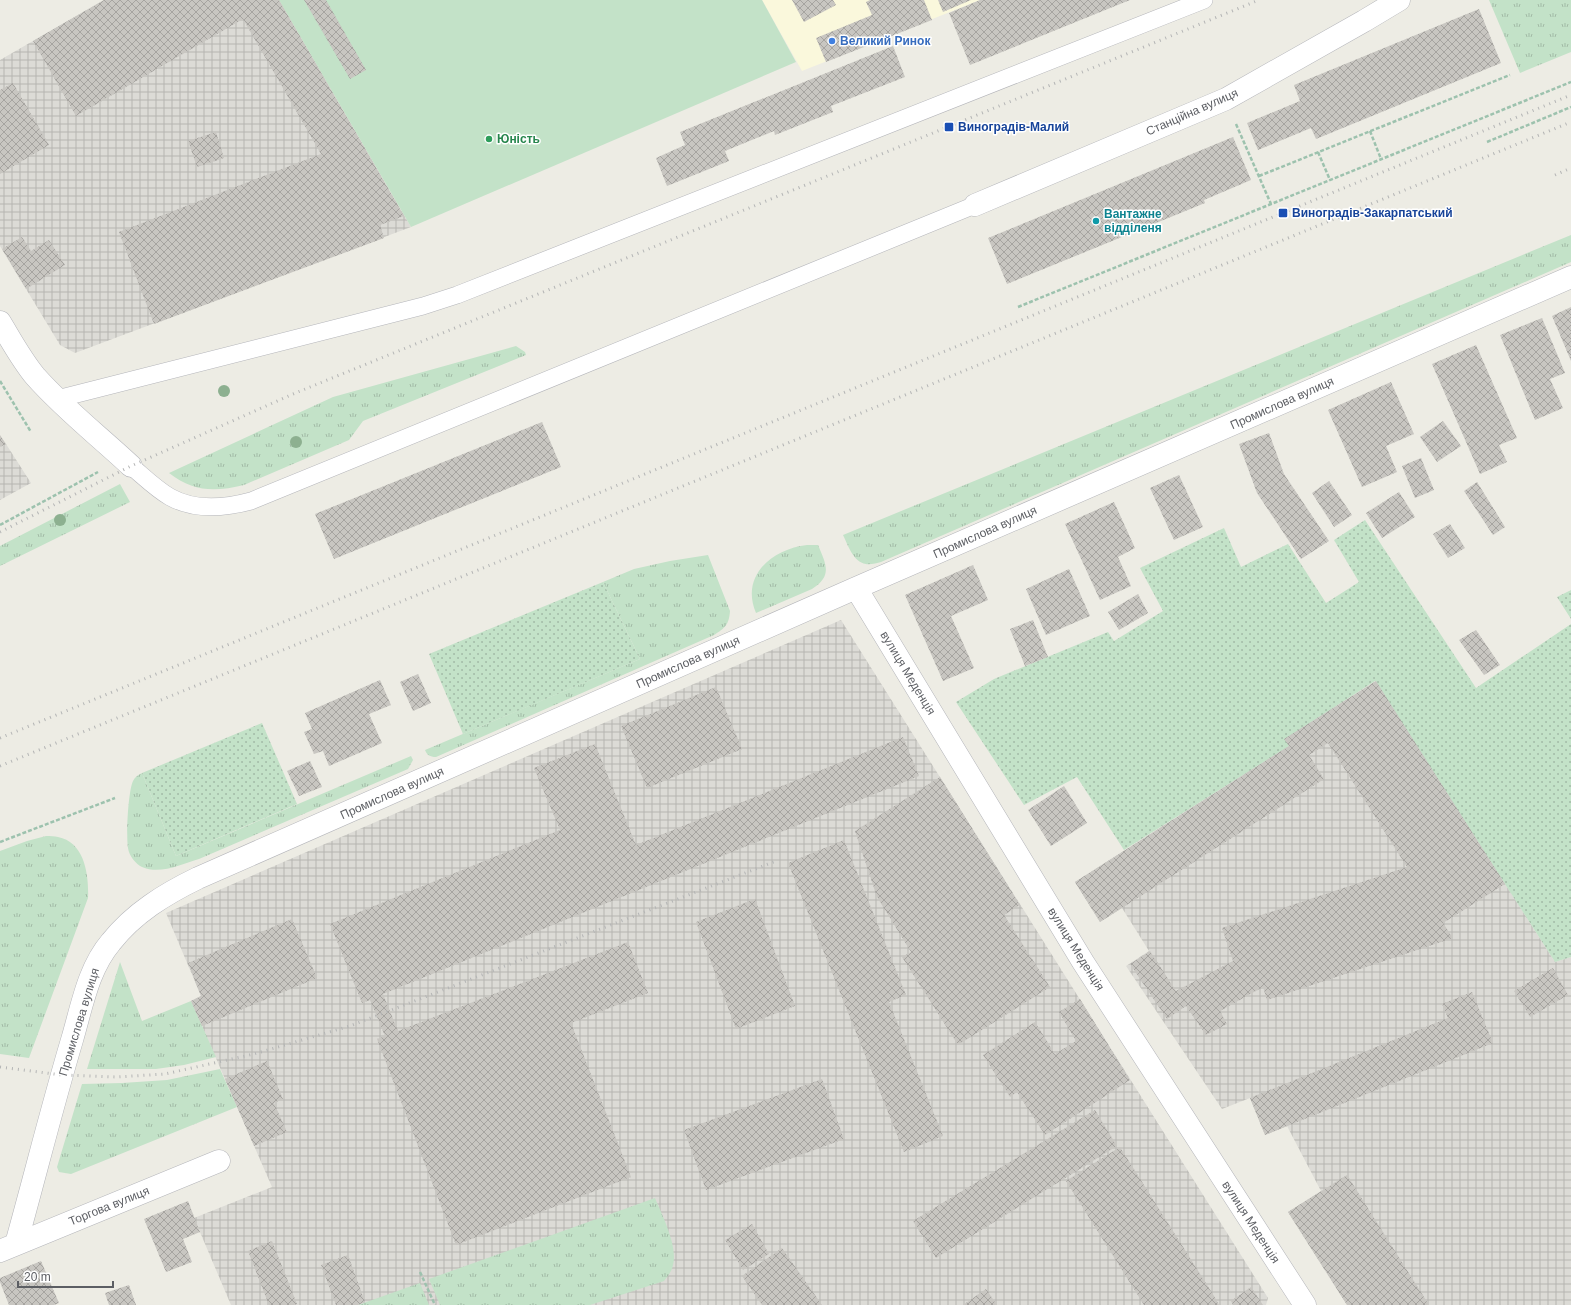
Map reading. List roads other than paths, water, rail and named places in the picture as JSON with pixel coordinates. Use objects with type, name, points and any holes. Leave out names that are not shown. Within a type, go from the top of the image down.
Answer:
[{"type":"street","name":"Станційна вулиця","points":[[975,205],[1226,99],[1364,22],[1399,0]]},
{"type":"street","name":"Промислова вулиця","points":[[8,1248],[62,1075],[92,971],[110,943],[129,922],[152,904],[175,889],[856,588],[1571,277]]},
{"type":"street","points":[[0,322],[20,355],[35,375],[57,399],[127,462]]},
{"type":"street","name":"вулиця Меденція","points":[[856,588],[1083,962],[1305,1305]]},
{"type":"street","name":"Торгова вулиця","points":[[8,1248],[219,1161]]},
{"type":"lane","points":[[57,399],[423,306],[457,295],[1204,0]]},
{"type":"lane","points":[[127,462],[168,496],[179,502],[191,505],[224,506],[251,501],[975,205]]},
{"type":"railway","points":[[0,532],[131,466],[293,394],[1259,0]]},
{"type":"railway","points":[[0,738],[1571,95]]},
{"type":"railway","points":[[0,766],[1571,122]]},
{"type":"railway","points":[[1555,175],[1571,168]]},
{"type":"railway","points":[[0,1067],[62,1075],[117,1077],[165,1074],[254,1054],[350,1026],[776,861]]},
{"type":"place","name":"Великий Ринок","points":[[832,41]]},
{"type":"place","name":"Виноградів-Малий","points":[[949,127]]},
{"type":"place","name":"Юність","points":[[489,139]]},
{"type":"place","name":"Виноградів-Закарпатський","points":[[1283,213]]},
{"type":"place","name":"Вантажне відділеня","points":[[1096,221]]}]
